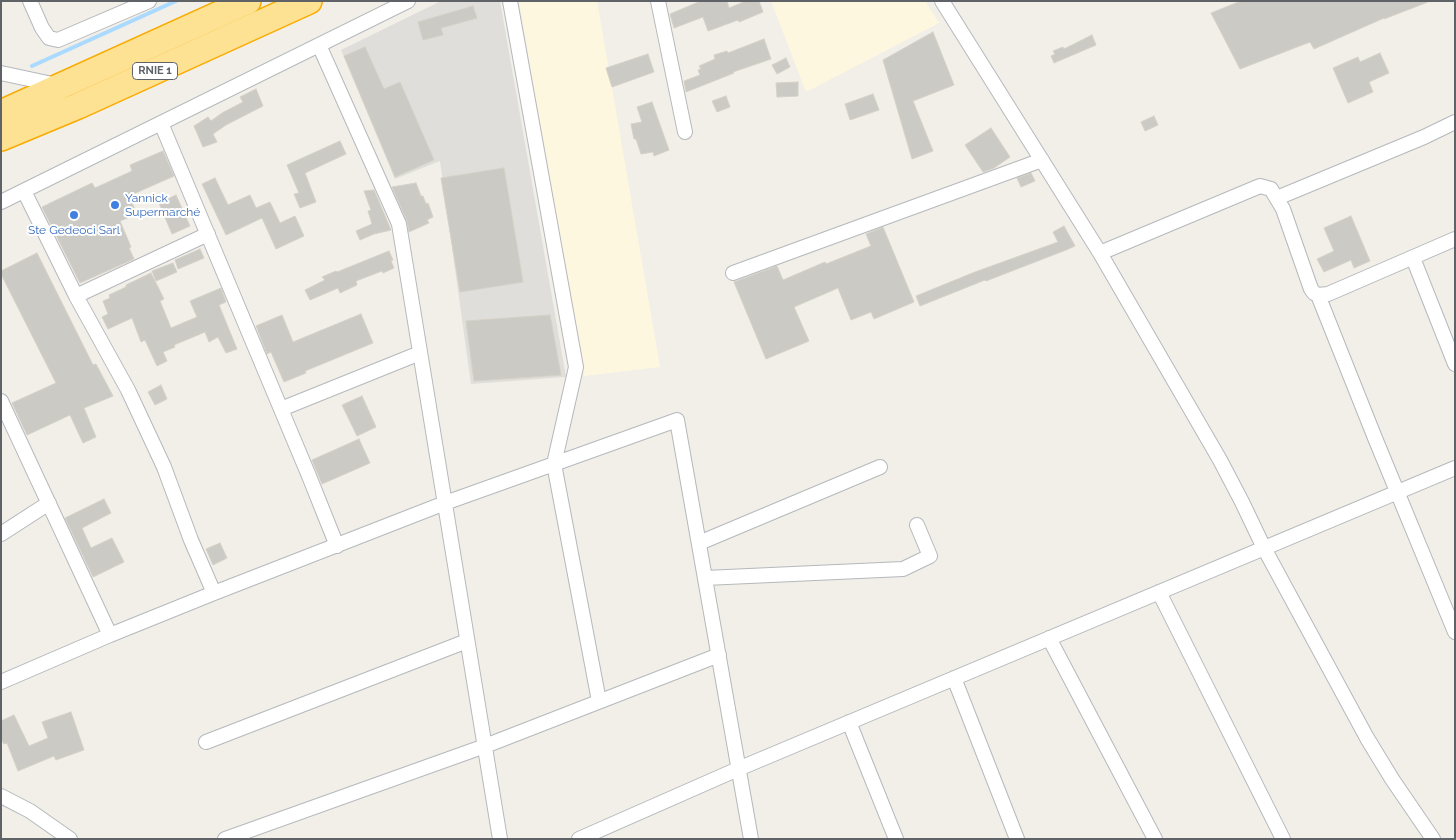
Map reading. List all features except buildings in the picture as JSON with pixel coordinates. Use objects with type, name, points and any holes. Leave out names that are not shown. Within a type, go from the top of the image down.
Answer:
[{"type":"highway","name":"RNIE 1","points":[[1,113],[248,1]]},
{"type":"highway","name":"RNIE 1","points":[[1,138],[78,106],[308,1]]},
{"type":"street","points":[[31,2],[42,28],[49,38],[58,40],[148,1]]},
{"type":"street","points":[[1,202],[408,1]]},
{"type":"street","points":[[510,1],[576,367],[554,464],[598,702]]},
{"type":"street","points":[[658,1],[685,132]]},
{"type":"street","points":[[942,1],[1100,253],[1220,460],[1264,548],[1367,738],[1392,779],[1433,839]]},
{"type":"street","points":[[319,45],[399,224],[500,839]]},
{"type":"street","points":[[1,73],[60,86]]},
{"type":"street","points":[[1277,198],[1424,137],[1455,122]]},
{"type":"street","points":[[161,123],[337,546]]},
{"type":"street","points":[[734,273],[1042,160]]},
{"type":"street","points":[[1100,253],[1260,186],[1271,189],[1283,209],[1311,288],[1318,295],[1455,632]]},
{"type":"street","points":[[24,191],[76,296],[128,390],[164,468],[191,540],[214,593]]},
{"type":"street","points":[[76,296],[208,234]]},
{"type":"street","points":[[1318,295],[1328,294],[1455,239]]},
{"type":"street","points":[[1413,258],[1455,364]]},
{"type":"street","points":[[281,410],[420,353]]},
{"type":"street","points":[[2,406],[110,635]]},
{"type":"street","points":[[1,682],[110,635],[444,503],[677,420],[751,839]]},
{"type":"street","points":[[699,542],[880,467]]},
{"type":"street","points":[[579,839],[738,769],[1455,468]]},
{"type":"street","points":[[1,534],[49,503]]},
{"type":"street","points":[[706,578],[903,568],[930,556],[917,525]]},
{"type":"street","points":[[1159,592],[1283,839]]},
{"type":"street","points":[[1049,638],[1155,839]]},
{"type":"street","points":[[206,742],[467,641]]},
{"type":"street","points":[[225,839],[484,746],[719,655]]},
{"type":"street","points":[[954,678],[1017,839]]},
{"type":"street","points":[[849,722],[896,839]]},
{"type":"street","points":[[1,796],[30,811],[70,839]]},
{"type":"shaded area","points":[[441,1],[500,1],[566,377],[471,384],[440,161],[395,179],[341,50]]},
{"type":"shaded area","points":[[519,1],[597,1],[660,367],[584,376]]},
{"type":"shaded area","points":[[771,1],[925,1],[939,23],[806,92]]},
{"type":"waterway","points":[[32,66],[176,1]]},
{"type":"place","name":"Yannick Supermarché","points":[[115,205]]},
{"type":"place","name":"Ste Gedeoci Sarl","points":[[74,215]]}]
